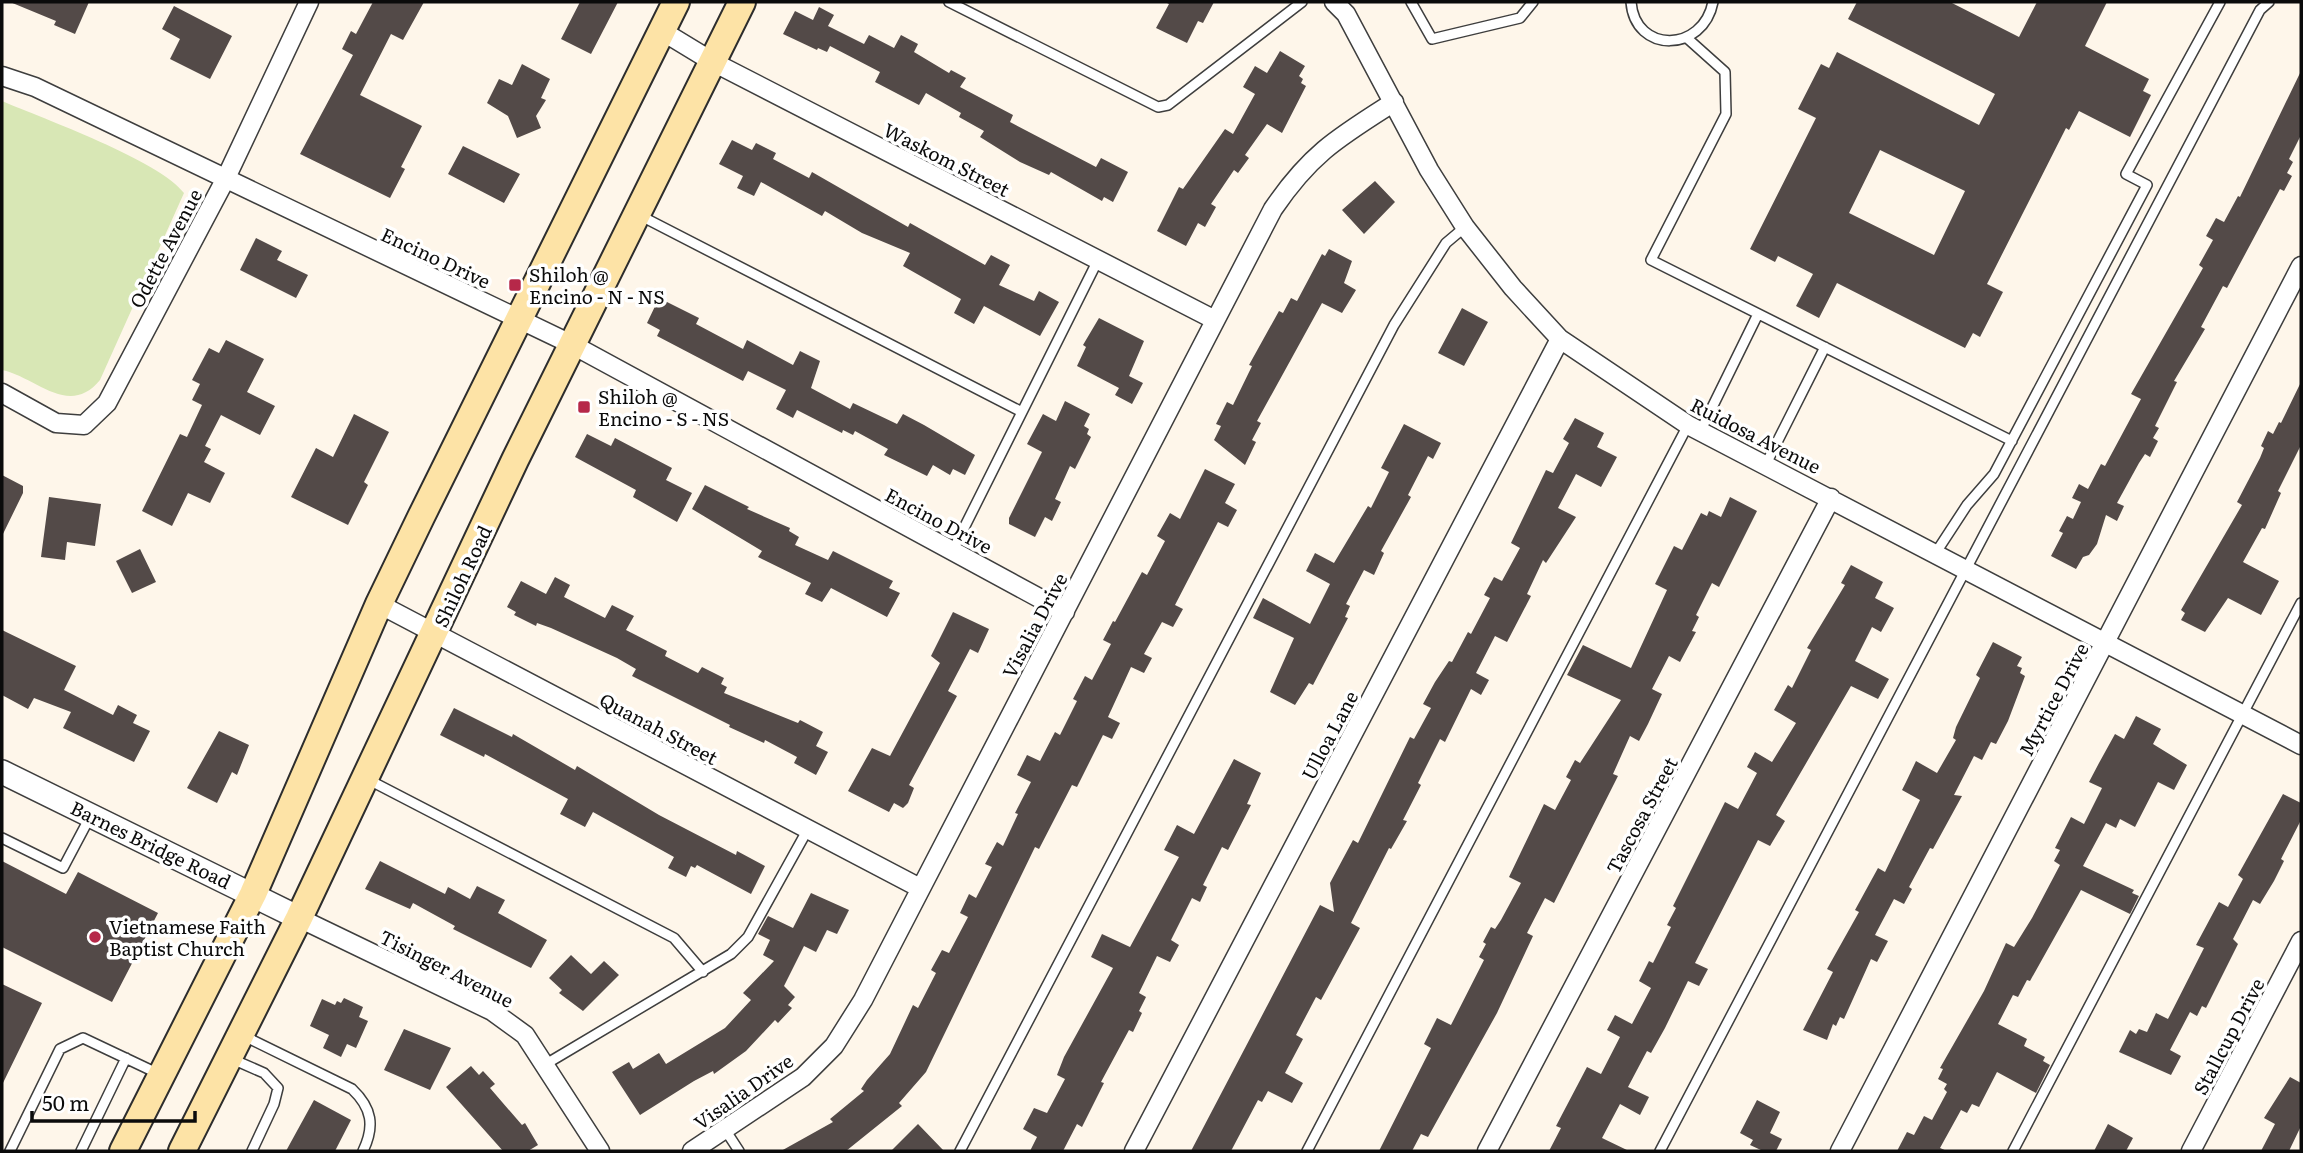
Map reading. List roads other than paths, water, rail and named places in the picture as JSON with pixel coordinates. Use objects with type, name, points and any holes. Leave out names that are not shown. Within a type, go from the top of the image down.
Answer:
[{"type":"main road","points":[[123,1151],[253,894],[379,604],[521,321],[676,2]]},
{"type":"main road","name":"Shiloh Road","points":[[182,1151],[299,918],[436,634],[515,460],[742,2]]},
{"type":"street","name":"Odette Avenue","points":[[2,393],[56,424],[84,425],[107,403],[225,180],[309,2]]},
{"type":"street","name":"Ruidosa Avenue","points":[[1334,2],[1346,14],[1429,170],[1465,227],[1513,288],[1560,339],[1695,428],[2301,745]]},
{"type":"street","name":"Waskom Street","points":[[662,31],[713,62],[1215,320]]},
{"type":"street","name":"Encino Drive","points":[[2,76],[35,87],[573,345],[1065,612]]},
{"type":"street","name":"Visalia Drive","points":[[692,1151],[726,1131],[803,1077],[834,1046],[863,1000],[1273,209],[1295,176],[1325,146],[1394,102]]},
{"type":"street","name":"Myrtice Drive","points":[[1840,1151],[2301,266]]},
{"type":"street","name":"Ulloa Lane","points":[[1134,1151],[1560,339]]},
{"type":"street","name":"Tascosa Street","points":[[1487,1151],[1831,498]]},
{"type":"street","name":"Quanah Street","points":[[379,604],[920,888]]},
{"type":"street","name":"Barnes Bridge Road","points":[[2,772],[299,918]]},
{"type":"street","name":"Tisinger Avenue","points":[[299,918],[492,1011],[525,1035],[600,1151]]},
{"type":"street","name":"Stallcup Drive","points":[[2191,1151],[2301,941]]},
{"type":"lane","points":[[949,2],[1158,107],[1168,105],[1303,2]]},
{"type":"lane","points":[[1411,2],[1432,39],[1520,18],[1533,2]]},
{"type":"lane","points":[[1631,2],[1635,19],[1654,37],[1668,41],[1686,38],[1704,27],[1713,2]]},
{"type":"lane","points":[[1935,554],[1967,505],[1994,474],[2147,185],[2126,174],[2220,2]]},
{"type":"lane","points":[[1660,1151],[2260,10],[2269,2]]},
{"type":"lane","points":[[1686,38],[1725,72],[1726,114],[1651,260],[2012,441]]},
{"type":"lane","points":[[637,215],[1022,412]]},
{"type":"lane","points":[[960,1151],[1394,325],[1446,243],[1465,227]]},
{"type":"lane","points":[[952,552],[1098,260]]},
{"type":"lane","points":[[1307,1151],[1758,314]]},
{"type":"lane","points":[[1766,464],[1825,347]]},
{"type":"lane","points":[[2013,1151],[2301,603]]},
{"type":"lane","points":[[366,778],[674,939],[703,972]]},
{"type":"lane","points":[[2,838],[63,868],[91,816]]},
{"type":"lane","points":[[545,1064],[732,954],[748,937],[808,829]]},
{"type":"lane","points":[[10,1151],[60,1049],[83,1038],[161,1075]]},
{"type":"lane","points":[[236,1046],[278,1088],[274,1104],[253,1151]]},
{"type":"lane","points":[[236,1046],[352,1088],[367,1102],[371,1118],[370,1137],[363,1151]]},
{"type":"lane","points":[[81,1151],[126,1058]]},
{"type":"lane","points":[[726,1131],[739,1151]]},
{"type":"place","name":"Shiloh @ Encino - N - NS","points":[[515,285]]},
{"type":"place","name":"Shiloh @ Encino - S - NS","points":[[584,407]]},
{"type":"place","name":"Vietnamese Faith Baptist Church","points":[[95,937]]}]
